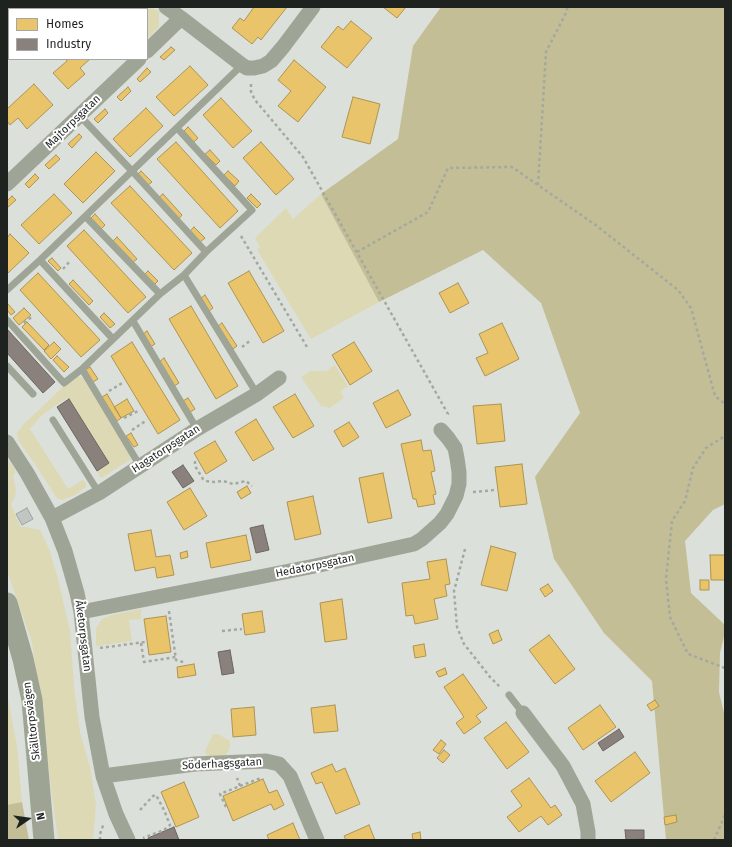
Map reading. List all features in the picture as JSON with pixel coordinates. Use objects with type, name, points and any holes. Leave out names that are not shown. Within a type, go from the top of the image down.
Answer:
[{"type":"street","points":[[166,7],[248,66],[263,66],[271,62],[313,7]]},
{"type":"street","points":[[148,50],[181,18]]},
{"type":"street","name":"Majtorpsgatan","points":[[7,184],[138,60]]},
{"type":"street","name":"Hagatorpsgatan","points":[[52,518],[99,493],[197,429],[257,394],[279,378]]},
{"type":"street","name":"Hedatorpsgatan","points":[[81,612],[315,566],[414,544],[422,539],[447,514],[456,496],[459,484],[460,472],[455,448],[441,430]]},
{"type":"street","name":"Åketorpsgatan","points":[[7,442],[27,473],[52,518],[65,551],[81,612],[92,717],[103,776],[116,814],[128,840]]},
{"type":"street","name":"Skälltorpsvägen","points":[[7,603],[23,659],[32,700],[44,840]]},
{"type":"street","points":[[523,713],[563,766],[583,804],[588,840]]},
{"type":"street","name":"Söderhagsgatan","points":[[103,776],[195,764],[266,761],[279,764],[290,776],[317,840]]},
{"type":"lane","points":[[7,290],[86,217],[178,128],[248,66]]},
{"type":"lane","points":[[80,116],[206,252]]},
{"type":"lane","points":[[7,320],[64,383],[82,369],[160,294],[184,275],[206,252],[252,210],[178,128]]},
{"type":"lane","points":[[86,217],[160,294]]},
{"type":"lane","points":[[40,260],[112,339]]},
{"type":"lane","points":[[184,275],[257,394]]},
{"type":"lane","points":[[133,321],[197,429]]},
{"type":"lane","points":[[7,366],[33,394]]},
{"type":"lane","points":[[82,369],[140,466]]},
{"type":"lane","points":[[53,420],[99,493]]},
{"type":"lane","points":[[509,696],[523,713]]},
{"type":"path","points":[[538,185],[546,52],[568,11],[567,7]]},
{"type":"path","points":[[248,66],[251,92],[255,100],[303,157],[448,414],[441,430]]},
{"type":"path","points":[[357,252],[428,212],[448,168],[512,167],[597,226],[678,290],[691,308],[716,396],[725,404]]},
{"type":"path","points":[[234,226],[307,347]]},
{"type":"path","points":[[98,396],[124,382]]},
{"type":"path","points":[[115,424],[140,410]]},
{"type":"path","points":[[122,436],[147,420]]},
{"type":"path","points":[[725,436],[706,448],[692,468],[685,502],[672,521],[666,579],[670,617],[688,654],[725,668]]},
{"type":"path","points":[[195,460],[195,466],[203,479],[206,481],[223,481],[233,484],[246,481],[252,486]]},
{"type":"path","points":[[473,492],[496,490]]},
{"type":"path","points":[[465,549],[454,591],[457,627],[464,644],[490,677],[509,696]]},
{"type":"path","points":[[167,595],[176,660],[186,664]]},
{"type":"path","points":[[222,631],[242,629]]},
{"type":"path","points":[[141,642],[144,662],[176,657]]},
{"type":"path","points":[[85,650],[145,642]]},
{"type":"path","points":[[232,763],[240,786]]},
{"type":"path","points":[[226,807],[220,794],[267,776]]},
{"type":"path","points":[[138,840],[164,830],[170,825],[156,795],[153,796],[140,810]]},
{"type":"path","points":[[714,840],[725,815]]},
{"type":"shaded area","points":[[152,7],[159,12],[159,27],[148,38],[148,8],[133,8]]},
{"type":"shaded area","points":[[441,7],[725,7],[725,504],[713,510],[685,541],[691,593],[725,625],[725,632],[720,653],[719,692],[725,717],[725,840],[666,840],[652,681],[604,633],[554,559],[535,477],[580,413],[541,303],[483,250],[379,302],[321,194],[398,139],[413,46]]},
{"type":"shaded area","points":[[321,194],[379,302],[311,339],[257,250],[260,247],[255,238],[286,208],[293,219]]},
{"type":"shaded area","points":[[335,365],[348,386],[341,392],[344,398],[330,408],[321,406],[301,377],[310,371],[326,371]]},
{"type":"shaded area","points":[[77,376],[83,378],[131,459],[103,477],[100,477],[97,471],[109,463],[68,398],[56,405],[41,416],[30,429],[68,489],[83,480],[86,484],[86,487],[75,495],[62,500],[57,498],[18,440],[17,433],[23,425],[70,380]]},
{"type":"shaded area","points":[[7,458],[15,470],[13,477],[16,489],[15,497],[11,504],[20,526],[40,530],[49,549],[58,579],[70,631],[74,686],[80,732],[90,767],[96,805],[93,840],[58,840],[32,642],[7,571]]},
{"type":"shaded area","points":[[141,609],[141,619],[129,620],[132,641],[96,646],[96,628],[102,619],[112,615]]},
{"type":"shaded area","points":[[7,693],[17,746],[22,802],[9,806],[7,805]]},
{"type":"shaded area","points":[[213,734],[218,734],[230,741],[230,748],[225,757],[208,757],[206,754],[205,751]]},
{"type":"shaded area","points":[[22,802],[29,840],[7,840],[7,805]]},
{"type":"building: Homes","points":[[119,7],[120,8],[100,8]]},
{"type":"building: Homes","points":[[254,7],[287,7],[261,40],[258,37],[252,44],[232,28],[240,18],[244,21]]},
{"type":"building: Homes","points":[[383,7],[406,7],[397,18]]},
{"type":"building: Homes","points":[[351,21],[372,38],[347,68],[321,47],[338,26],[343,30]]},
{"type":"building: Homes","points":[[171,47],[175,50],[164,60],[160,57]]},
{"type":"building: Homes","points":[[89,60],[80,68],[85,74],[68,89],[53,73],[67,61]]},
{"type":"building: Homes","points":[[294,60],[326,87],[298,122],[278,106],[291,91],[278,80]]},
{"type":"building: Homes","points":[[190,66],[208,85],[174,116],[156,97]]},
{"type":"building: Homes","points":[[147,68],[151,72],[140,82],[137,79]]},
{"type":"building: Homes","points":[[34,84],[53,105],[27,129],[18,118],[10,125],[7,121],[7,107],[8,108]]},
{"type":"building: Homes","points":[[128,87],[131,91],[121,101],[117,97]]},
{"type":"building: Homes","points":[[353,97],[380,104],[370,144],[342,137]]},
{"type":"building: Homes","points":[[221,98],[252,131],[233,148],[203,115]]},
{"type":"building: Homes","points":[[146,108],[163,126],[130,157],[113,139]]},
{"type":"building: Homes","points":[[105,109],[108,113],[98,123],[94,119]]},
{"type":"building: Homes","points":[[188,127],[198,138],[194,142],[184,131]]},
{"type":"building: Homes","points":[[79,134],[82,137],[72,148],[68,144]]},
{"type":"building: Homes","points":[[176,142],[238,211],[220,228],[157,159]]},
{"type":"building: Homes","points":[[261,142],[294,179],[276,195],[243,158]]},
{"type":"building: Homes","points":[[210,150],[220,161],[216,165],[205,154]]},
{"type":"building: Homes","points":[[96,152],[115,171],[83,203],[64,184]]},
{"type":"building: Homes","points":[[56,155],[60,159],[49,169],[45,165]]},
{"type":"building: Homes","points":[[141,171],[152,182],[148,185],[137,175]]},
{"type":"building: Homes","points":[[228,171],[239,181],[235,186],[224,175]]},
{"type":"building: Homes","points":[[35,174],[39,178],[29,188],[25,184]]},
{"type":"building: Homes","points":[[130,186],[192,253],[174,270],[111,203]]},
{"type":"building: Homes","points":[[54,194],[72,213],[39,244],[21,225]]},
{"type":"building: Homes","points":[[163,194],[182,215],[178,220],[158,198]]},
{"type":"building: Homes","points":[[251,194],[261,204],[257,208],[247,198]]},
{"type":"building: Homes","points":[[12,196],[16,200],[7,208],[7,201]]},
{"type":"building: Homes","points":[[95,214],[105,225],[101,229],[91,218]]},
{"type":"building: Homes","points":[[194,227],[205,238],[200,242],[189,232]]},
{"type":"building: Homes","points":[[84,230],[146,297],[128,313],[67,246]]},
{"type":"building: Homes","points":[[10,234],[29,253],[7,274],[7,238]]},
{"type":"building: Homes","points":[[117,237],[137,259],[133,262],[113,241]]},
{"type":"building: Homes","points":[[52,258],[61,268],[58,271],[48,261]]},
{"type":"building: Homes","points":[[148,271],[158,281],[154,285],[144,275]]},
{"type":"building: Homes","points":[[249,271],[284,331],[263,343],[228,283]]},
{"type":"building: Homes","points":[[38,273],[100,340],[81,357],[20,290]]},
{"type":"building: Homes","points":[[73,280],[93,301],[89,305],[69,284]]},
{"type":"building: Homes","points":[[458,283],[469,303],[450,313],[439,293]]},
{"type":"building: Homes","points":[[205,295],[213,308],[209,311],[201,298]]},
{"type":"building: Homes","points":[[7,303],[15,312],[11,315],[7,310]]},
{"type":"building: Homes","points":[[191,306],[238,386],[216,399],[169,319]]},
{"type":"building: Homes","points":[[24,308],[31,315],[19,325],[13,318]]},
{"type":"building: Homes","points":[[104,313],[115,324],[110,328],[100,317]]},
{"type":"building: Homes","points":[[27,322],[49,345],[44,350],[22,327]]},
{"type":"building: Homes","points":[[222,323],[237,346],[233,349],[218,326]]},
{"type":"building: Homes","points":[[502,323],[519,359],[485,376],[476,358],[488,353],[479,334]]},
{"type":"building: Homes","points":[[147,331],[155,344],[150,347],[143,334]]},
{"type":"building: Homes","points":[[54,342],[61,349],[51,359],[44,351]]},
{"type":"building: Homes","points":[[132,342],[180,420],[158,434],[111,356]]},
{"type":"building: Homes","points":[[354,342],[372,371],[350,385],[332,355]]},
{"type":"building: Homes","points":[[57,356],[69,367],[64,372],[53,360]]},
{"type":"building: Homes","points":[[164,358],[179,383],[174,386],[159,362]]},
{"type":"building: Homes","points":[[90,367],[98,379],[93,382],[85,370]]},
{"type":"building: Homes","points":[[398,390],[411,415],[386,428],[373,403]]},
{"type":"building: Homes","points":[[107,394],[121,418],[117,421],[102,397]]},
{"type":"building: Homes","points":[[295,394],[314,426],[293,438],[273,407]]},
{"type":"building: Homes","points":[[188,398],[195,409],[190,412],[183,401]]},
{"type":"building: Homes","points":[[127,399],[134,411],[121,418],[114,407]]},
{"type":"building: Homes","points":[[501,404],[505,441],[477,444],[473,406]]},
{"type":"building: Homes","points":[[256,419],[274,449],[253,461],[235,432]]},
{"type":"building: Homes","points":[[349,422],[359,437],[343,447],[334,431]]},
{"type":"building: Homes","points":[[131,433],[138,445],[134,447],[126,436]]},
{"type":"building: Homes","points":[[421,440],[423,451],[431,450],[435,471],[431,472],[436,494],[433,495],[435,504],[418,507],[416,499],[413,499],[401,444]]},
{"type":"building: Homes","points":[[215,441],[227,461],[206,474],[194,453]]},
{"type":"building: Homes","points":[[522,464],[527,504],[500,507],[495,467]]},
{"type":"building: Homes","points":[[383,473],[392,518],[368,523],[359,478]]},
{"type":"building: Homes","points":[[247,486],[251,493],[241,499],[237,492]]},
{"type":"building: Homes","points":[[190,488],[207,516],[184,530],[167,502]]},
{"type":"building: Homes","points":[[313,496],[321,534],[295,540],[287,502]]},
{"type":"building: Homes","points":[[151,530],[156,557],[170,555],[174,575],[157,578],[155,567],[135,571],[128,534]]},
{"type":"building: Homes","points":[[246,535],[251,560],[211,568],[206,543]]},
{"type":"building: Homes","points":[[491,546],[516,553],[507,591],[481,585]]},
{"type":"building: Homes","points":[[187,551],[188,557],[181,559],[180,553]]},
{"type":"building: Homes","points":[[710,555],[725,555],[725,580],[711,580]]},
{"type":"building: Homes","points":[[446,559],[450,584],[445,585],[447,596],[434,599],[438,619],[415,624],[413,615],[406,616],[402,583],[430,579],[427,562]]},
{"type":"building: Homes","points":[[700,580],[709,580],[709,590],[700,590]]},
{"type":"building: Homes","points":[[548,584],[553,591],[545,597],[540,589]]},
{"type":"building: Homes","points":[[342,599],[347,639],[325,642],[320,603]]},
{"type":"building: Homes","points":[[262,611],[265,632],[245,635],[242,614]]},
{"type":"building: Homes","points":[[166,616],[171,652],[149,655],[144,619]]},
{"type":"building: Homes","points":[[498,630],[502,640],[493,644],[489,634]]},
{"type":"building: Homes","points":[[549,635],[575,669],[555,684],[529,650]]},
{"type":"building: Homes","points":[[424,644],[426,656],[415,658],[413,646]]},
{"type":"building: Homes","points":[[194,664],[196,675],[178,678],[177,667]]},
{"type":"building: Homes","points":[[445,668],[447,674],[439,677],[436,672]]},
{"type":"building: Homes","points":[[463,674],[487,708],[476,716],[481,722],[464,734],[456,723],[464,717],[444,687]]},
{"type":"building: Homes","points":[[655,700],[659,706],[651,711],[647,705]]},
{"type":"building: Homes","points":[[335,705],[338,731],[314,733],[311,708]]},
{"type":"building: Homes","points":[[600,705],[616,727],[583,750],[568,728]]},
{"type":"building: Homes","points":[[254,707],[256,735],[233,737],[231,709]]},
{"type":"building: Homes","points":[[506,722],[529,752],[507,769],[484,738]]},
{"type":"building: Homes","points":[[441,740],[446,744],[439,754],[433,750]]},
{"type":"building: Homes","points":[[444,750],[450,755],[443,763],[437,758]]},
{"type":"building: Homes","points":[[635,752],[650,773],[611,802],[595,781]]},
{"type":"building: Homes","points":[[332,764],[336,772],[345,768],[360,804],[336,814],[322,782],[316,784],[311,773]]},
{"type":"building: Homes","points":[[529,778],[551,808],[555,805],[562,815],[548,825],[541,816],[519,832],[507,817],[522,806],[511,791]]},
{"type":"building: Homes","points":[[263,779],[269,793],[277,790],[284,805],[274,810],[271,804],[233,821],[223,796]]},
{"type":"building: Homes","points":[[184,782],[199,817],[176,827],[161,792]]},
{"type":"building: Homes","points":[[676,815],[677,822],[665,825],[664,817]]},
{"type":"building: Homes","points":[[293,823],[300,840],[269,840],[267,835]]},
{"type":"building: Homes","points":[[369,825],[375,840],[346,840],[344,836]]},
{"type":"building: Homes","points":[[420,832],[421,840],[413,840],[412,834]]},
{"type":"building: Industry","points":[[7,329],[55,382],[43,393],[7,353]]},
{"type":"building: Industry","points":[[69,399],[109,463],[97,471],[57,407]]},
{"type":"building: Industry","points":[[183,465],[194,481],[183,488],[172,472]]},
{"type":"building: Industry","points":[[263,525],[269,550],[256,553],[250,528]]},
{"type":"building: Industry","points":[[230,650],[234,673],[222,675],[218,652]]},
{"type":"building: Industry","points":[[619,729],[624,737],[603,751],[598,743]]},
{"type":"building: Industry","points":[[174,827],[179,840],[148,840],[148,838]]},
{"type":"building: Industry","points":[[625,830],[644,830],[644,839],[626,840]]},
{"type":"building: Other","points":[[27,508],[33,519],[22,525],[16,514]]}]
